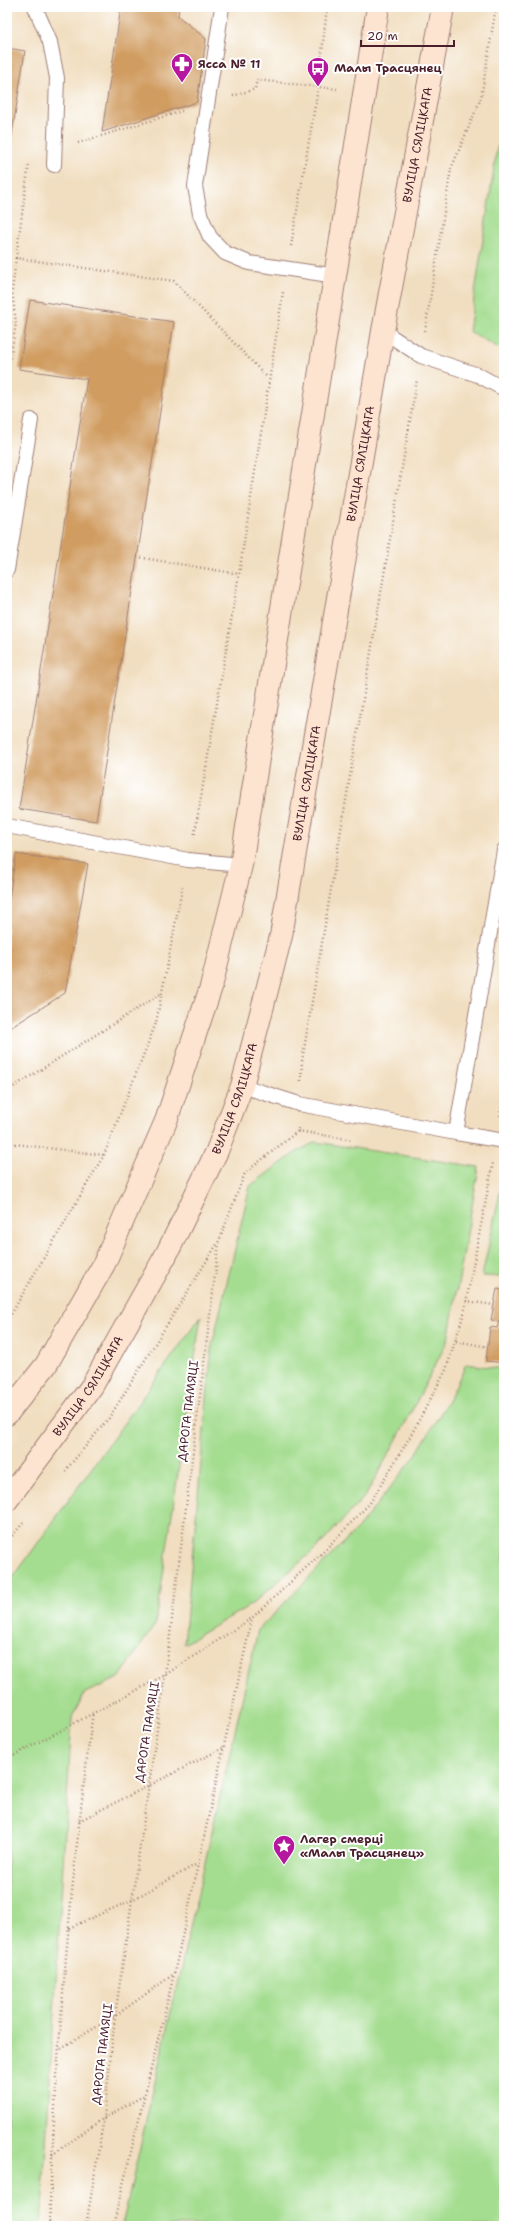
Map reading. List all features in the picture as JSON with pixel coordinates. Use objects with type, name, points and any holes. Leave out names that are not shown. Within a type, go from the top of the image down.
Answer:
[{"type":"main road","points":[[7,1414],[46,1365],[104,1264],[166,1122],[212,987],[242,865],[378,7]]},
{"type":"main road","name":"ВУЛІЦА СЯЛІЦКАГА","points":[[7,1500],[92,1386],[166,1255],[217,1150],[242,1086],[281,936],[383,331],[443,7]]},
{"type":"lane","points":[[35,7],[50,42],[58,78],[54,165]]},
{"type":"lane","points":[[222,7],[195,186],[200,214],[210,237],[225,253],[243,260],[336,276]]},
{"type":"lane","points":[[383,331],[421,356],[478,375],[504,388]]},
{"type":"lane","points":[[7,570],[31,420]]},
{"type":"lane","points":[[7,826],[188,860],[242,865]]},
{"type":"lane","points":[[456,1133],[504,850]]},
{"type":"lane","points":[[242,1086],[299,1104],[504,1141]]},
{"type":"path","points":[[7,1321],[104,1155],[156,1023],[188,860],[193,844],[239,574],[269,378],[318,88],[327,7]]},
{"type":"path","points":[[54,150],[255,89],[257,80],[318,88]]},
{"type":"path","points":[[7,378],[16,323],[12,291],[16,258],[174,281],[269,378]]},
{"type":"path","points":[[7,321],[16,323]]},
{"type":"path","points":[[137,557],[239,574]]},
{"type":"path","points":[[7,1091],[163,993]]},
{"type":"path","points":[[298,1131],[360,1141]]},
{"type":"path","points":[[7,1143],[104,1155]]},
{"type":"path","points":[[7,1759],[165,1675],[252,1618],[325,1550],[370,1503],[411,1435],[442,1377],[456,1341],[466,1301],[493,1163],[486,1161]]},
{"type":"path","name":"ДАРОГА ПАМЯЦІ","points":[[86,2226],[104,2118],[115,2016],[147,1788],[165,1675],[219,1241]]},
{"type":"path","points":[[466,1301],[494,1305]]},
{"type":"path","points":[[456,1341],[488,1347]]},
{"type":"path","points":[[113,2226],[174,1974],[252,1618]]},
{"type":"path","points":[[49,2226],[52,2155],[68,1928],[79,1822],[93,1712]]},
{"type":"path","points":[[79,1822],[223,1748]]},
{"type":"path","points":[[68,1928],[132,1900],[197,1864]]},
{"type":"path","points":[[60,2048],[115,2016],[174,1974]]},
{"type":"path","points":[[52,2155],[104,2118],[145,2095]]},
{"type":"green space","points":[[504,129],[504,351],[469,331],[497,149]]},
{"type":"green space","points":[[315,1142],[479,1167],[448,1340],[404,1426],[366,1495],[320,1545],[252,1604],[184,1644],[212,1345],[250,1186],[295,1153]]},
{"type":"green space","points":[[504,1174],[504,1277],[482,1276]]},
{"type":"green space","points":[[201,1316],[156,1623],[119,1678],[85,1693],[72,1717],[41,2226],[7,2226],[7,1586]]},
{"type":"green space","points":[[466,1364],[504,1369],[504,2226],[122,2226],[258,1630],[359,1527],[415,1456],[451,1396]]},
{"type":"building","points":[[121,7],[179,7],[178,16],[206,39],[197,102],[102,132]]},
{"type":"building","points":[[7,48],[25,51],[8,160],[7,160]]},
{"type":"building","points":[[30,300],[174,322],[96,821],[19,809],[87,379],[19,369]]},
{"type":"building","points":[[16,854],[88,864],[65,993],[7,1030],[7,910]]},
{"type":"building","points":[[497,1289],[504,1290],[504,1363],[486,1361],[490,1327],[497,1328],[499,1321],[491,1320]]},
{"type":"place","name":"Ясса № 11","points":[[182,84]]},
{"type":"place","name":"Малы Трасцянец","points":[[318,88]]},
{"type":"place","name":"Лагер смерці «Малы Трасцянец»","points":[[284,1866]]}]
